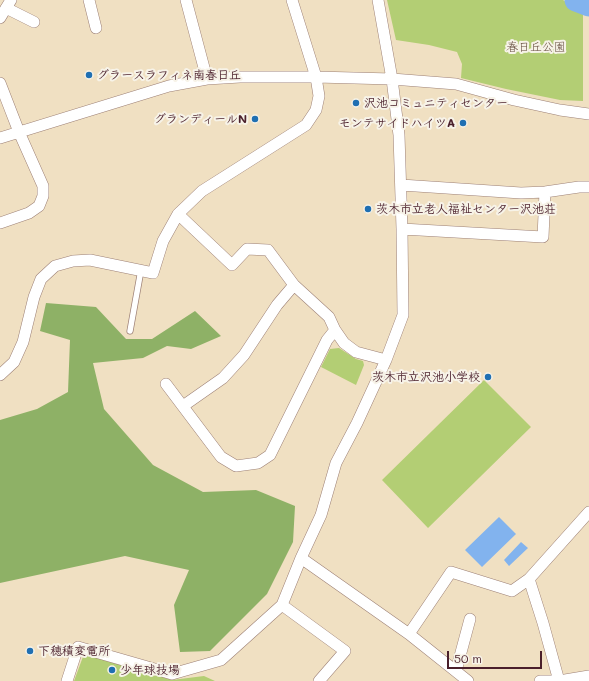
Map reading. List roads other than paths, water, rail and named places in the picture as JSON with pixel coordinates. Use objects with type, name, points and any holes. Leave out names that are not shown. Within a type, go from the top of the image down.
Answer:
[{"type":"street","points":[[89,0],[96,28]]},
{"type":"street","points":[[186,0],[207,78]]},
{"type":"street","points":[[0,375],[14,362],[23,342],[34,297],[41,279],[55,266],[73,261],[90,260],[154,273],[163,241],[178,214],[202,190],[306,125],[316,110],[319,96],[316,78],[292,0]]},
{"type":"street","points":[[67,681],[78,647],[172,674],[221,660],[282,605],[301,558],[321,515],[336,463],[357,423],[386,360],[403,314],[399,135],[392,79],[378,0]]},
{"type":"street","points":[[0,18],[8,4],[34,22]]},
{"type":"street","points":[[0,138],[169,86],[207,78],[392,79],[456,84],[522,102],[589,114]]},
{"type":"street","points":[[0,83],[19,132],[43,186],[43,196],[38,206],[29,213],[0,223]]},
{"type":"street","points":[[401,185],[521,193],[589,187]]},
{"type":"street","points":[[402,229],[542,237],[545,192]]},
{"type":"street","points":[[178,214],[232,265],[246,249],[268,250],[294,285],[329,317],[334,330],[344,343],[356,352],[386,360]]},
{"type":"street","points":[[183,406],[223,378],[244,355],[277,305],[294,285]]},
{"type":"street","points":[[166,384],[221,457],[236,466],[258,463],[270,455],[327,340],[334,330]]},
{"type":"street","points":[[409,634],[451,572],[512,592],[529,579],[589,512]]},
{"type":"street","points":[[301,558],[409,634],[468,681]]},
{"type":"street","points":[[529,579],[543,623],[558,681]]},
{"type":"street","points":[[282,605],[345,652],[319,681]]},
{"type":"street","points":[[456,671],[470,619]]},
{"type":"street","points":[[540,681],[558,681],[589,676]]},
{"type":"lane","points":[[130,331],[141,270]]},
{"type":"water","points":[[499,517],[516,534],[482,567],[465,550]]},
{"type":"water","points":[[521,542],[528,548],[509,566],[504,560]]},
{"type":"waterway","points":[[576,0],[589,5]]},
{"type":"place","name":"グラースラフィネ南春日丘","points":[[89,75]]},
{"type":"place","name":"沢池コミュニティセンター","points":[[356,103]]},
{"type":"place","name":"グランディールN","points":[[255,119]]},
{"type":"place","name":"モンテサイドハイツA","points":[[463,123]]},
{"type":"place","name":"茨木市立老人福祉センター沢池荘","points":[[368,209]]},
{"type":"place","name":"茨木市立沢池小学校","points":[[488,377]]},
{"type":"place","name":"下穂積変電所","points":[[30,651]]},
{"type":"place","name":"少年球技場","points":[[112,670]]},
{"type":"park label","name":"春日丘公園","points":[[536,47]]}]
